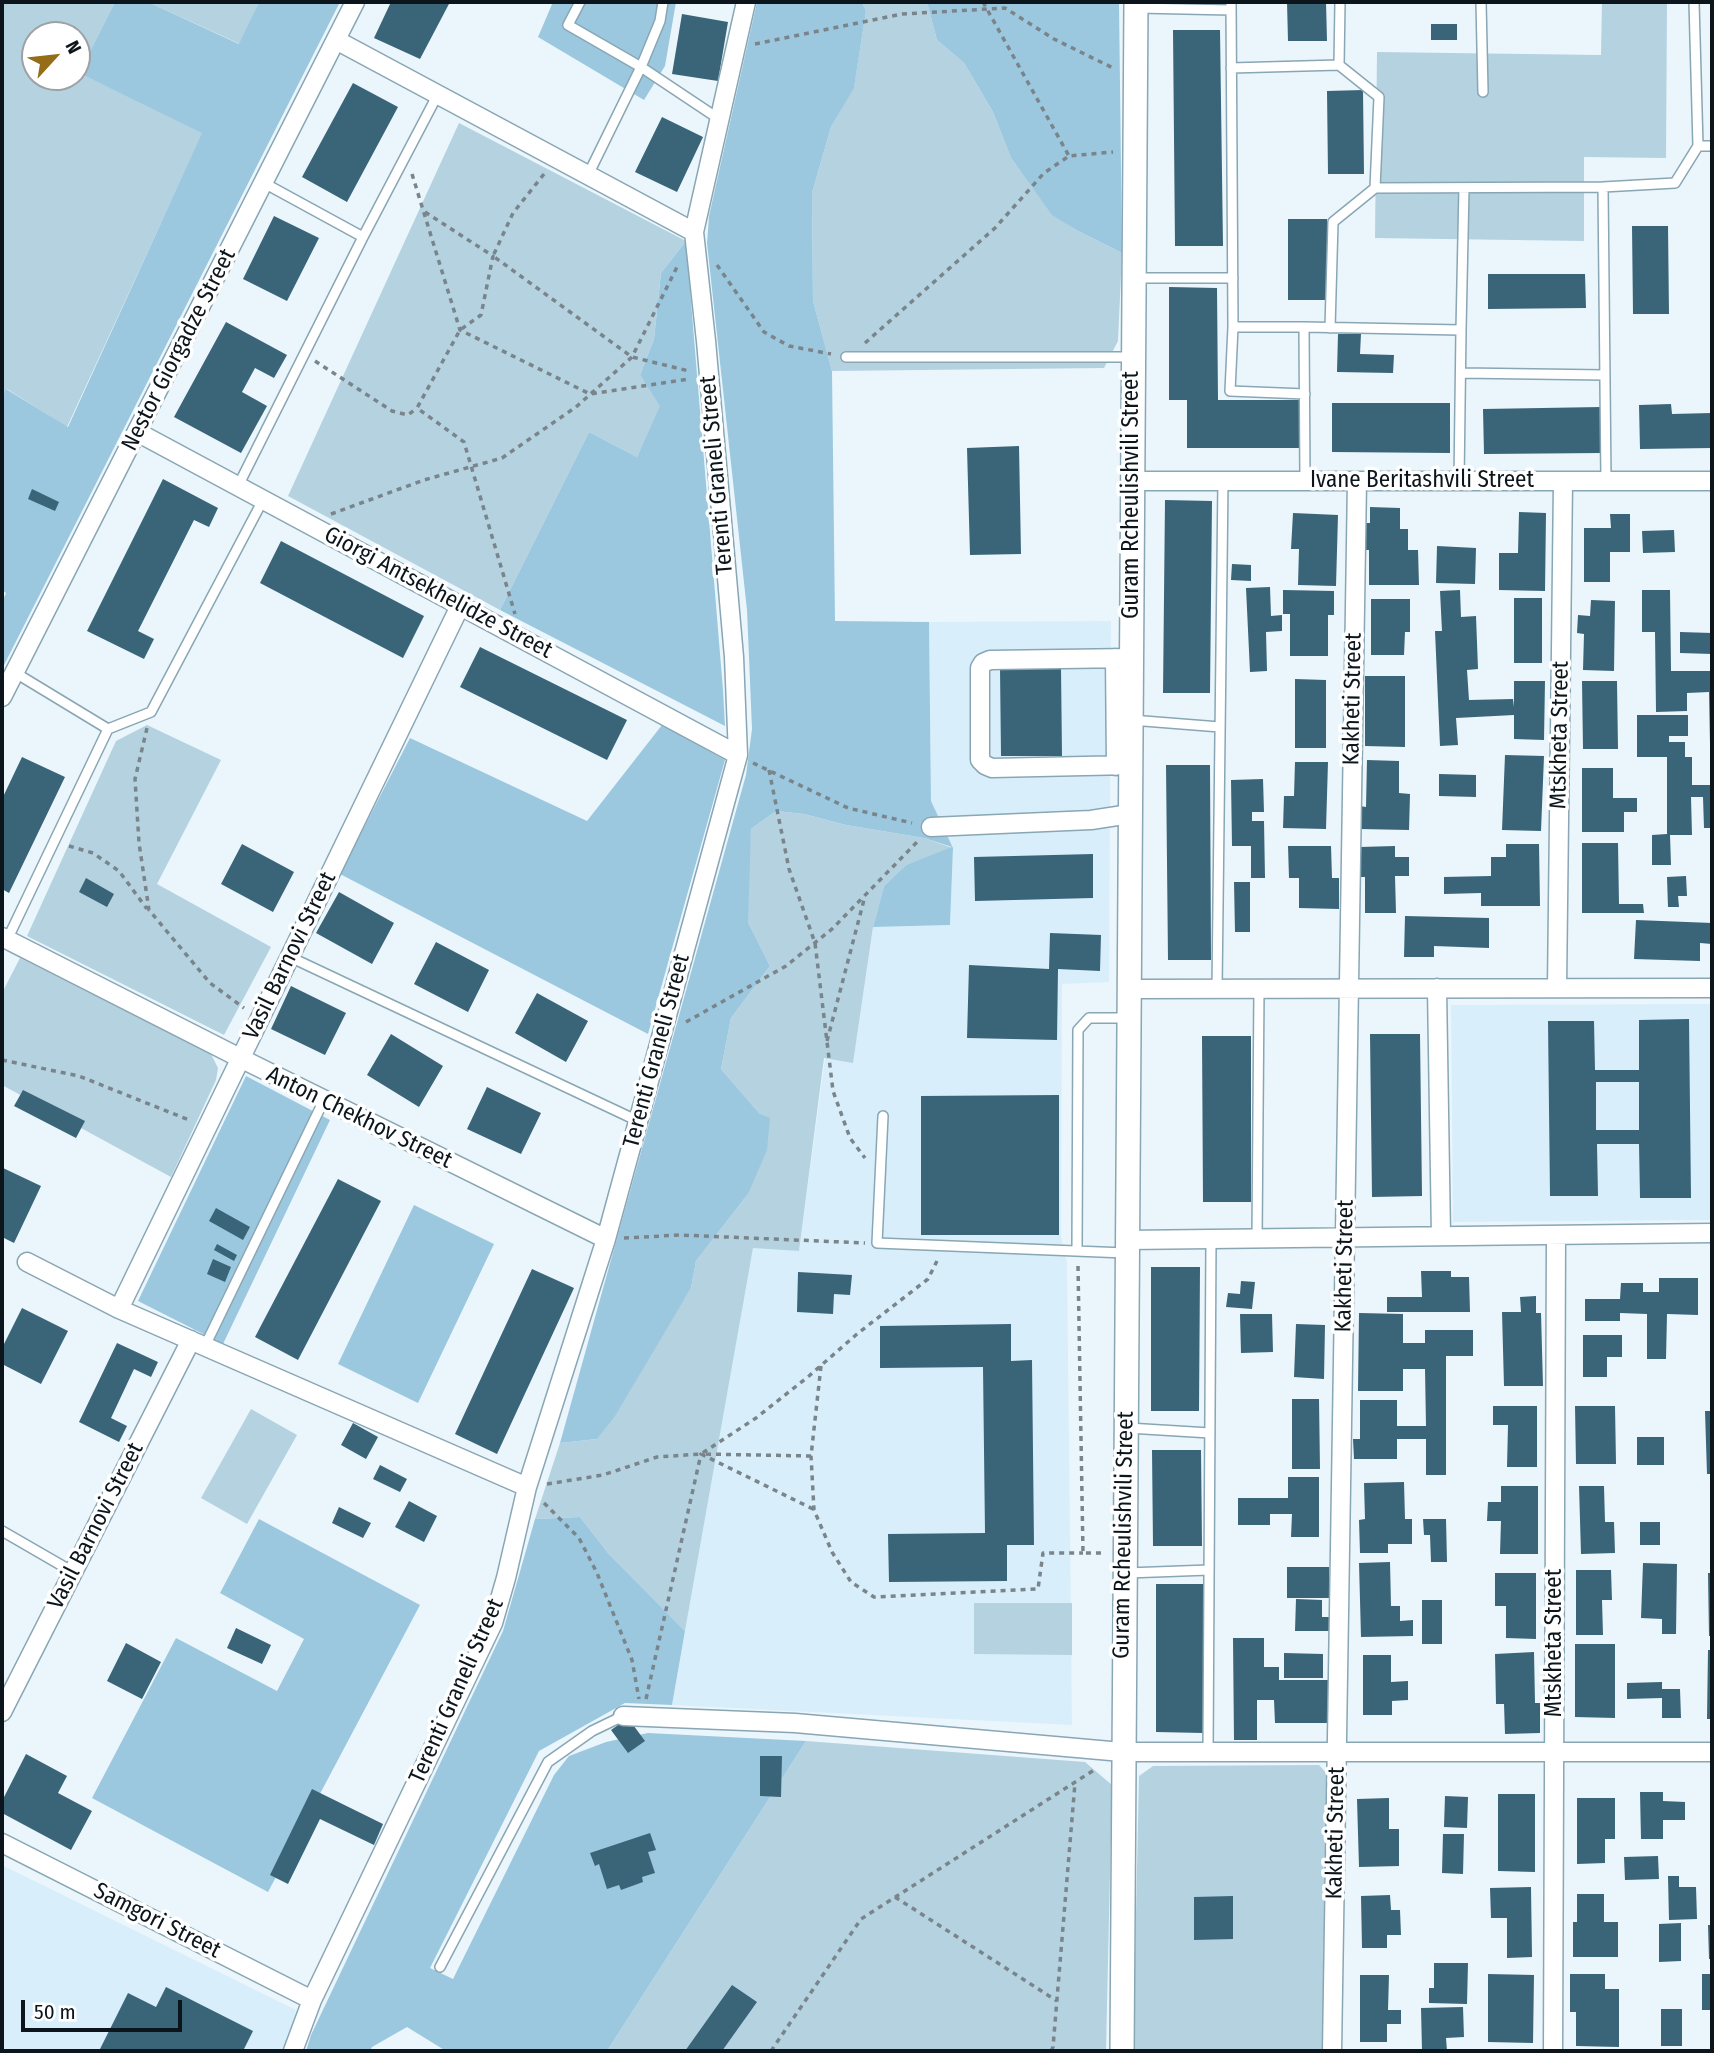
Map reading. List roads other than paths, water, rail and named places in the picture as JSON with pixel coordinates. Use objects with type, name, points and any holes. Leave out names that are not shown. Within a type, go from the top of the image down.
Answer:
[{"type":"street","name":"Nestor Giorgadze Street","points":[[2,697],[355,2]]},
{"type":"street","name":"Terenti Graneli Street","points":[[293,2051],[312,2000],[493,1623],[527,1487],[606,1239],[738,755],[734,657],[694,232],[746,2]]},
{"type":"street","name":"Guram Rcheulishvili Street","points":[[1122,2051],[1130,814],[1124,766],[1131,720],[1123,658],[1132,481],[1136,5]]},
{"type":"street","points":[[336,40],[694,232]]},
{"type":"street","name":"Giorgi Antsekhelidze Street","points":[[137,432],[738,755]]},
{"type":"street","name":"Ivane Beritashvili Street","points":[[1132,481],[1712,481]]},
{"type":"street","name":"Kakheti Street","points":[[1332,2051],[1357,481]]},
{"type":"street","name":"Mtskheta Street","points":[[1557,988],[1563,481]]},
{"type":"street","name":"Vasil Barnovi Street","points":[[119,1309],[461,604]]},
{"type":"street","points":[[1123,658],[1124,766],[992,768],[980,760],[980,668],[983,663],[990,660],[1123,658]]},
{"type":"street","points":[[931,827],[1091,820],[1130,814]]},
{"type":"street","name":"Anton Chekhov Street","points":[[5,938],[606,1239]]},
{"type":"street","points":[[1437,988],[1441,1236]]},
{"type":"street","points":[[1128,989],[1712,988]]},
{"type":"street","points":[[1127,1247],[1211,1239],[1712,1233]]},
{"type":"street","name":"Mtskheta Street","points":[[1553,2051],[1556,1235]]},
{"type":"street","points":[[27,1262],[119,1309],[527,1487]]},
{"type":"street","name":"Vasil Barnovi Street","points":[[2,1712],[73,1572],[198,1343]]},
{"type":"street","points":[[623,1716],[795,1723],[1122,1752],[1712,1752]]},
{"type":"street","name":"Samgori Street","points":[[2,1843],[312,2000]]},
{"type":"lane","points":[[580,2],[568,25],[641,67],[719,119]]},
{"type":"lane","points":[[588,175],[641,67],[660,21],[663,2]]},
{"type":"lane","points":[[1339,65],[1340,2]]},
{"type":"lane","points":[[1481,2],[1483,92]]},
{"type":"lane","points":[[1330,328],[1333,222],[1375,188],[1603,187],[1675,183],[1698,146],[1694,2]]},
{"type":"lane","points":[[1136,5],[1231,6],[1233,327],[1230,391],[1305,394]]},
{"type":"lane","points":[[1231,68],[1339,65],[1379,97],[1375,188]]},
{"type":"lane","points":[[238,486],[438,94]]},
{"type":"lane","points":[[1698,146],[1712,146]]},
{"type":"lane","points":[[264,183],[363,237]]},
{"type":"lane","points":[[1603,187],[1606,481]]},
{"type":"lane","points":[[1459,481],[1464,188]]},
{"type":"lane","points":[[1134,278],[1233,278]]},
{"type":"lane","points":[[1233,327],[1461,330]]},
{"type":"lane","points":[[1304,327],[1305,481]]},
{"type":"lane","points":[[846,358],[1134,357]]},
{"type":"lane","points":[[1461,373],[1605,375]]},
{"type":"lane","points":[[1217,989],[1223,481]]},
{"type":"lane","points":[[5,938],[108,729],[151,712],[263,500]]},
{"type":"lane","points":[[14,672],[108,729]]},
{"type":"lane","points":[[1131,720],[1220,727]]},
{"type":"lane","points":[[290,957],[638,1121]]},
{"type":"lane","points":[[1257,1238],[1259,989]]},
{"type":"lane","points":[[1077,1250],[1078,1030],[1089,1018],[1128,1018]]},
{"type":"lane","name":"Vasil Barnovi Street","points":[[198,1343],[324,1100]]},
{"type":"lane","points":[[883,1116],[877,1243],[1077,1250],[1127,1247]]},
{"type":"lane","points":[[1208,1752],[1211,1239]]},
{"type":"lane","points":[[1125,1428],[1210,1433]]},
{"type":"lane","points":[[2,1531],[73,1572]]},
{"type":"lane","points":[[1124,1562],[1209,1570]]},
{"type":"lane","points":[[440,1967],[548,1762],[592,1731],[623,1716]]}]
